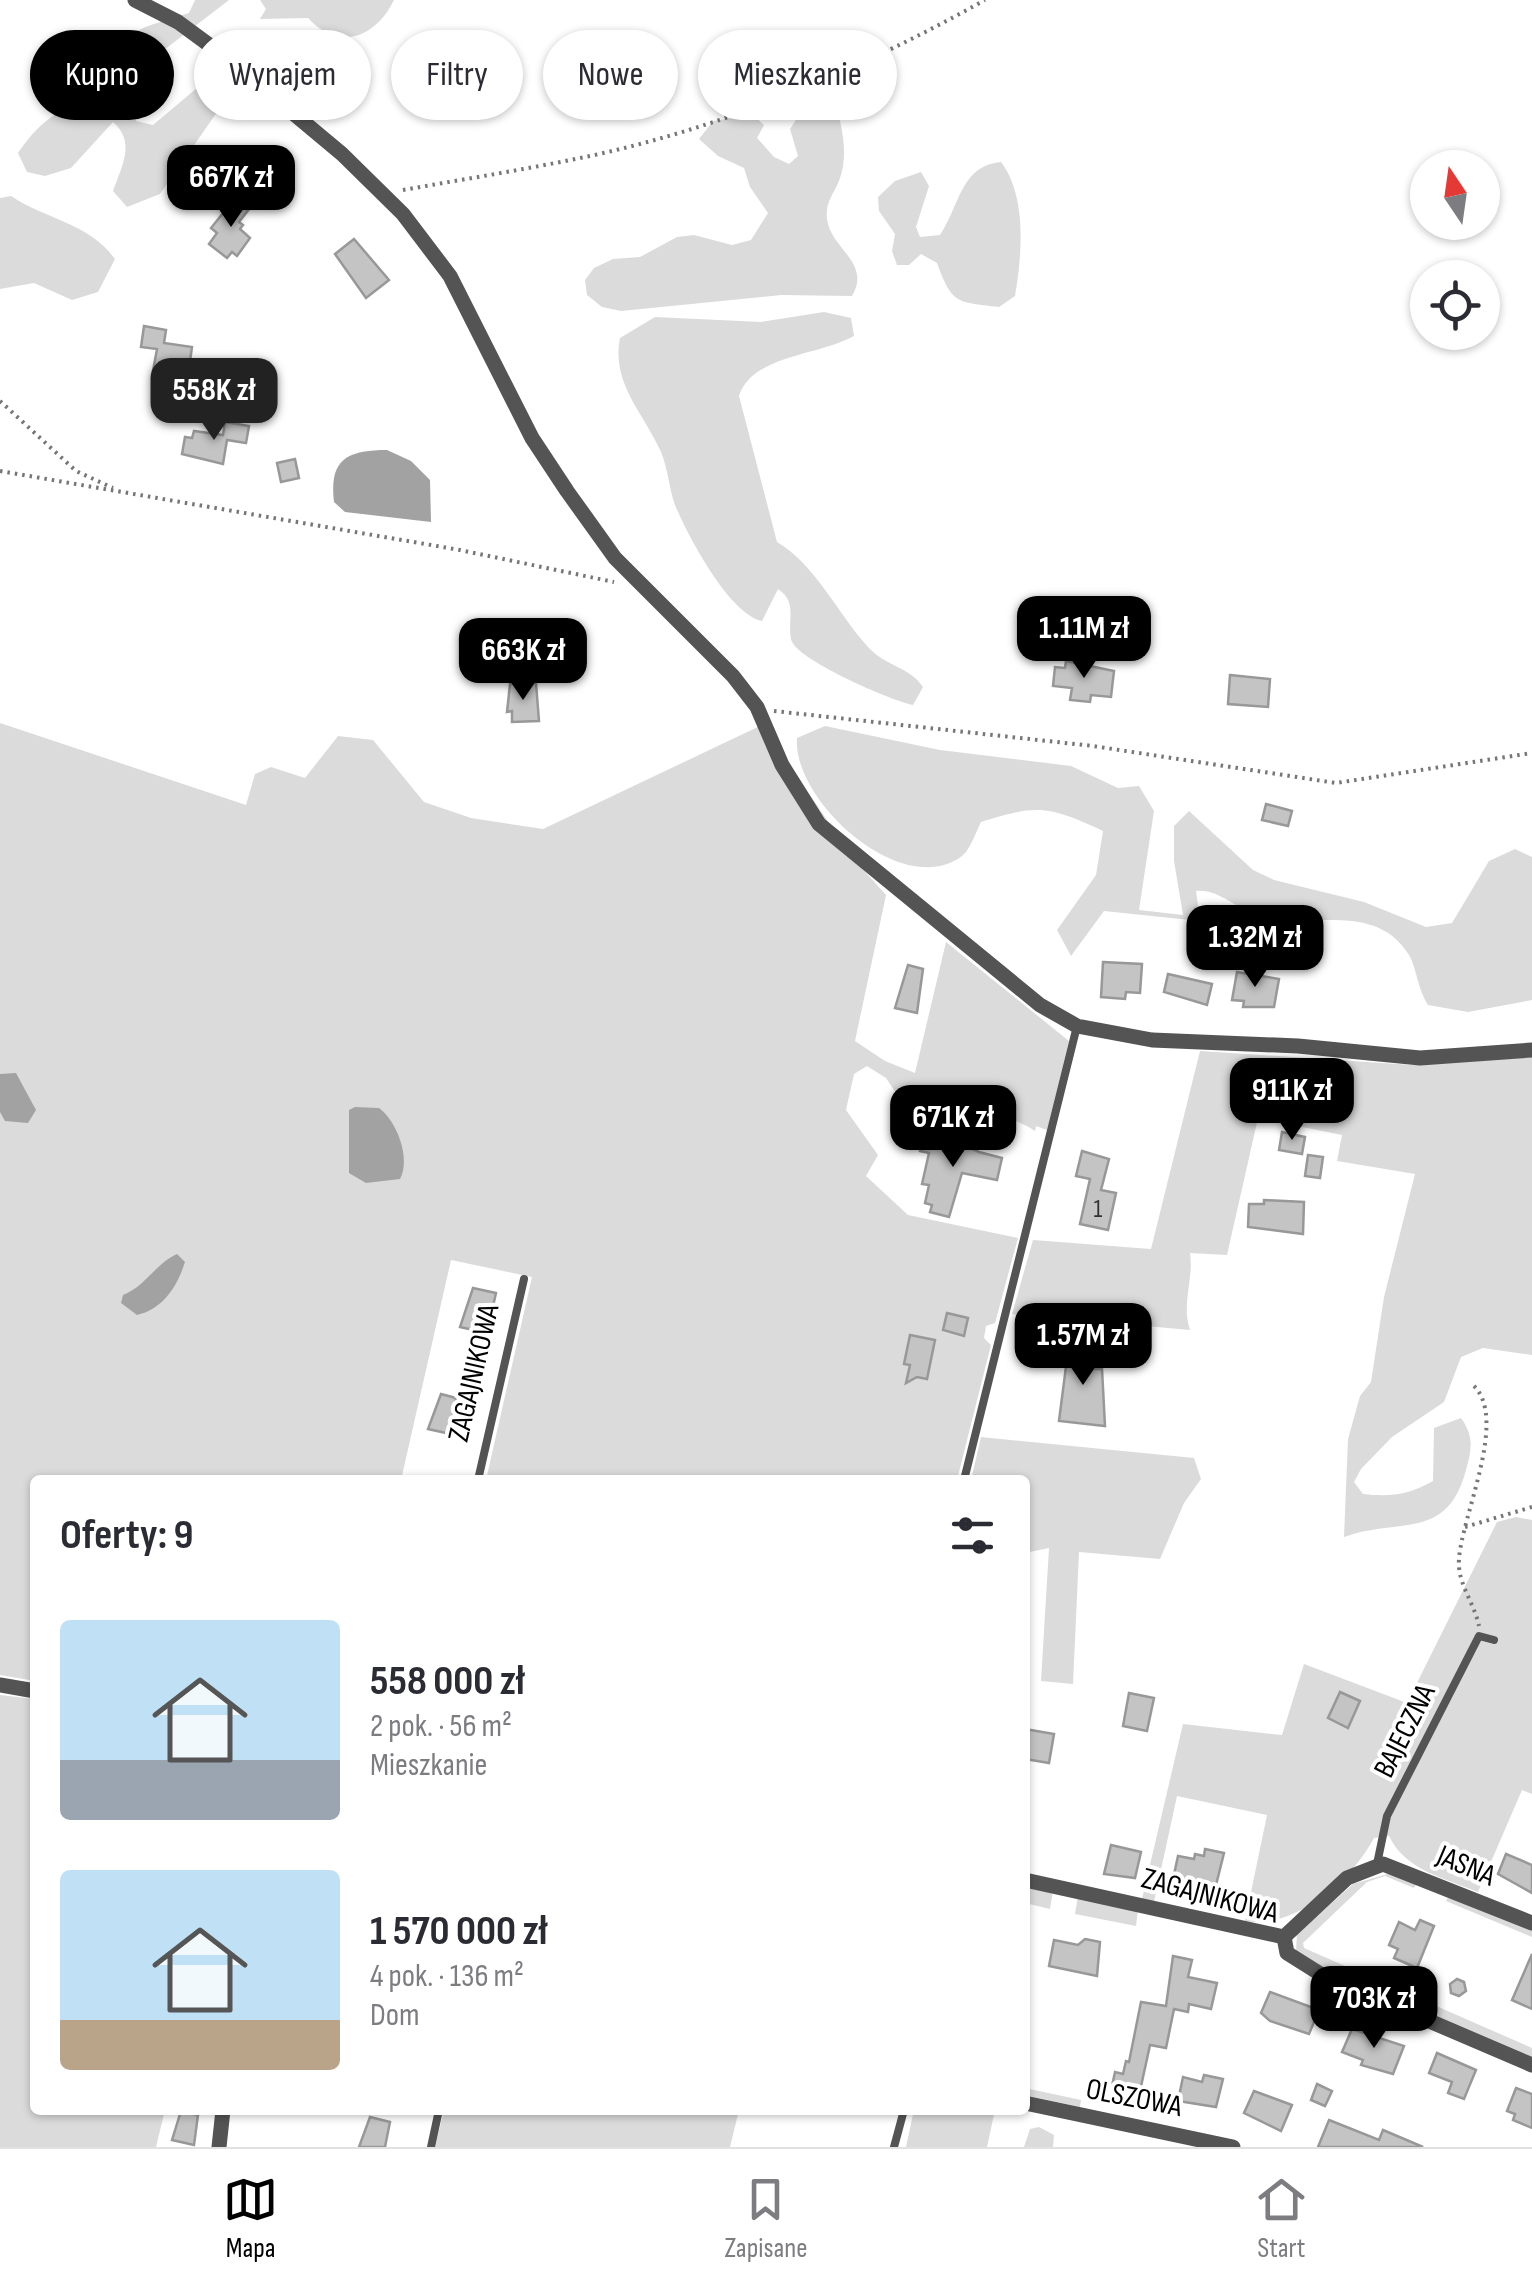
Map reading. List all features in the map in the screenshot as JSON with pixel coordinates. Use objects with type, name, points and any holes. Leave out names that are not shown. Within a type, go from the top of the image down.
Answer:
[{"type":"street","points":[[135,0],[178,22],[227,58],[384,194],[450,276],[532,438],[615,558],[733,676],[757,707],[782,765],[819,824],[1040,1005],[1076,1026],[1152,1040],[1298,1046],[1420,1058],[1532,1050]]},
{"type":"street","points":[[0,1685],[30,1690]]},
{"type":"street","points":[[1284,1937],[1347,1878],[1377,1864]]},
{"type":"street","name":"JASNA","points":[[1377,1864],[1408,1871],[1532,1924]]},
{"type":"street","name":"ZAGAJNIKOWA","points":[[1030,1881],[1284,1937],[1287,1953],[1322,1975],[1532,2065]]},
{"type":"street","name":"OLSZOWA","points":[[1030,2104],[1233,2147]]},
{"type":"street","points":[[219,2147],[222,2115]]},
{"type":"lane","points":[[965,1475],[1076,1026]]},
{"type":"lane","name":"ZAGAJNIKOWA","points":[[479,1475],[524,1279]]},
{"type":"lane","points":[[1480,1635],[1494,1640]]},
{"type":"lane","name":"BAJECZNA","points":[[1377,1864],[1387,1816],[1480,1635]]},
{"type":"lane","points":[[431,2147],[438,2115]]},
{"type":"lane","points":[[894,2147],[903,2115]]},
{"type":"path","points":[[384,194],[592,155],[684,130],[828,79],[984,0]]},
{"type":"path","points":[[0,402],[76,472],[122,492]]},
{"type":"path","points":[[0,471],[460,550],[643,588]]},
{"type":"path","points":[[757,707],[793,716],[1093,746],[1336,783],[1532,753]]},
{"type":"path","points":[[1474,1386],[1484,1396],[1487,1410],[1484,1452],[1465,1526],[1460,1580],[1475,1610],[1480,1635]]},
{"type":"path","points":[[1465,1526],[1532,1506]]},
{"type":"shaded area","points":[[195,0],[229,0],[174,42],[174,30],[139,30],[153,24],[189,13]]},
{"type":"shaded area","points":[[260,0],[394,0],[369,30],[323,30],[308,18],[260,19],[266,9]]},
{"type":"shaded area","points":[[194,91],[194,120],[212,120],[160,194],[127,207],[113,191],[125,146],[113,122],[71,168],[45,176],[27,172],[18,153],[48,120],[136,120],[153,125],[159,120],[174,120],[174,107]]},
{"type":"shaded area","points":[[758,120],[764,125],[757,138],[774,157],[789,164],[798,156],[790,129],[796,120],[839,120],[844,162],[828,204],[827,219],[857,274],[852,296],[781,295],[621,311],[602,307],[587,295],[585,280],[594,268],[613,259],[640,257],[677,237],[694,235],[732,245],[751,240],[768,213],[750,187],[744,168],[718,156],[699,139],[713,121]]},
{"type":"shaded area","points":[[1001,162],[1019,209],[1021,245],[1015,296],[999,307],[964,302],[952,294],[937,263],[921,254],[909,265],[897,265],[892,251],[895,234],[879,211],[878,197],[895,181],[921,172],[929,186],[916,227],[920,237],[940,235],[969,179],[987,165]]},
{"type":"shaded area","points":[[11,196],[80,229],[115,259],[98,292],[72,300],[34,283],[0,289],[0,198]]},
{"type":"shaded area","points":[[824,312],[851,318],[854,336],[772,364],[746,382],[739,396],[777,542],[815,576],[868,647],[918,680],[923,687],[913,705],[845,678],[796,647],[791,639],[790,606],[778,589],[762,621],[736,604],[711,572],[681,519],[661,452],[620,370],[620,338],[655,317],[761,322]]},
{"type":"shaded area","points":[[387,450],[411,461],[430,480],[431,522],[345,512],[334,502],[334,476],[343,460],[361,452]]},
{"type":"shaded area","points":[[0,723],[246,805],[255,774],[271,767],[305,778],[338,736],[373,740],[424,802],[471,818],[543,829],[762,725],[853,858],[886,895],[855,1041],[885,1061],[915,1073],[946,942],[1069,1041],[1047,1130],[1036,1126],[1035,1131],[985,1112],[898,1096],[886,1078],[867,1066],[854,1074],[846,1110],[878,1155],[866,1176],[908,1215],[1018,1238],[995,1323],[986,1326],[984,1338],[991,1345],[958,1475],[487,1475],[532,1277],[451,1260],[402,1475],[30,1475],[30,1680],[0,1675]]},
{"type":"shaded area","points":[[825,726],[940,750],[1071,766],[1118,788],[1139,786],[1154,811],[1139,910],[1183,915],[1174,861],[1174,826],[1189,811],[1253,870],[1274,880],[1364,902],[1426,927],[1452,923],[1489,861],[1515,849],[1532,857],[1532,1000],[1468,1012],[1428,1005],[1409,955],[1395,938],[1378,928],[1360,922],[1259,916],[1205,891],[1196,891],[1200,921],[1104,911],[1071,956],[1057,930],[1096,875],[1103,831],[1055,812],[1030,810],[981,822],[962,856],[937,866],[910,865],[882,855],[831,814],[812,789],[800,763],[797,738]]},
{"type":"shaded area","points":[[1200,1051],[1412,1065],[1532,1057],[1532,1355],[1483,1348],[1461,1357],[1444,1402],[1392,1437],[1361,1469],[1354,1482],[1363,1494],[1382,1495],[1407,1492],[1433,1481],[1434,1428],[1461,1418],[1471,1443],[1470,1456],[1458,1493],[1433,1518],[1344,1537],[1348,1439],[1360,1396],[1371,1382],[1384,1297],[1415,1174],[1337,1161],[1342,1135],[1258,1118],[1227,1255],[1190,1253],[1190,1330],[1012,1314],[1033,1240],[1151,1249]]},
{"type":"shaded area","points":[[16,1073],[36,1110],[28,1123],[5,1121],[0,1112],[0,1074]]},
{"type":"shaded area","points":[[379,1108],[391,1122],[403,1151],[400,1179],[366,1183],[349,1173],[349,1110]]},
{"type":"shaded area","points":[[177,1254],[185,1262],[162,1302],[137,1315],[121,1303],[123,1295]]},
{"type":"shaded area","points":[[981,1437],[1194,1458],[1201,1479],[1184,1503],[1160,1559],[1079,1552],[1073,1684],[1041,1681],[1049,1548],[1030,1552],[1030,1475],[972,1475]]},
{"type":"shaded area","points":[[1516,1517],[1532,1520],[1532,1794],[1522,1790],[1478,1892],[1416,1865],[1396,1848],[1389,1836],[1374,1838],[1336,1885],[1302,1910],[1264,1922],[1245,1921],[1267,1815],[1177,1796],[1154,1902],[1142,1899],[1183,1724],[1282,1735],[1304,1664],[1407,1703],[1497,1522]]},
{"type":"shaded area","points":[[0,1695],[30,1698],[30,2115],[164,2115],[156,2147],[0,2147]]},
{"type":"shaded area","points":[[1391,1873],[1417,1882],[1414,1888],[1385,1876],[1367,1882],[1303,1943],[1304,1948],[1532,2048],[1532,2060],[1316,1966],[1296,1951],[1297,1934],[1353,1884]]},
{"type":"shaded area","points":[[1030,1886],[1053,1891],[1050,1909],[1030,1904]]},
{"type":"shaded area","points":[[1450,1894],[1532,1929],[1532,1937],[1446,1901]]},
{"type":"shaded area","points":[[1078,1896],[1138,1909],[1136,1926],[1075,1914]]},
{"type":"shaded area","points":[[1030,2089],[1081,2100],[1080,2107],[1030,2096]]},
{"type":"shaded area","points":[[443,2115],[738,2115],[730,2147],[435,2147]]},
{"type":"shaded area","points":[[913,2115],[994,2115],[987,2147],[906,2147]]},
{"type":"shaded area","points":[[1039,2127],[1054,2135],[1053,2147],[1024,2147],[1030,2129]]},
{"type":"building","points":[[236,197],[250,208],[239,222],[243,225],[240,229],[250,238],[237,256],[232,252],[227,258],[209,244],[217,233],[211,228]]},
{"type":"building","points":[[354,239],[389,280],[366,298],[335,254]]},
{"type":"building","points":[[144,326],[166,330],[164,343],[192,347],[188,375],[153,371],[157,349],[141,347]]},
{"type":"building","points":[[225,422],[249,426],[246,443],[227,440],[223,464],[182,454],[185,437],[192,438],[194,431],[223,435]]},
{"type":"building","points":[[295,459],[299,478],[281,482],[277,463]]},
{"type":"building","points":[[1066,661],[1114,671],[1111,697],[1091,695],[1090,702],[1070,700],[1072,688],[1053,686],[1055,667],[1065,668]]},
{"type":"building","points":[[1230,675],[1270,679],[1268,707],[1228,704]]},
{"type":"building","points":[[536,683],[539,721],[512,722],[512,711],[507,712],[510,684]]},
{"type":"building","points":[[1266,804],[1292,811],[1288,826],[1262,820]]},
{"type":"building","points":[[1103,962],[1142,964],[1140,993],[1126,992],[1125,999],[1101,997]]},
{"type":"building","points":[[908,965],[923,969],[917,1013],[895,1008]]},
{"type":"building","points":[[1237,972],[1279,979],[1274,1007],[1243,1007],[1244,1001],[1232,1000]]},
{"type":"building","points":[[1168,974],[1212,984],[1207,1005],[1164,992]]},
{"type":"building","points":[[1282,1132],[1305,1137],[1302,1154],[1279,1150]]},
{"type":"building","points":[[923,1135],[969,1142],[968,1147],[1002,1158],[997,1180],[962,1173],[949,1217],[930,1212],[932,1205],[925,1203],[929,1185],[922,1184],[929,1153],[920,1151]]},
{"type":"building","points":[[1082,1151],[1109,1159],[1101,1190],[1116,1193],[1108,1230],[1080,1224],[1090,1179],[1076,1176]]},
{"type":"building","points":[[1308,1155],[1323,1157],[1320,1178],[1305,1176]]},
{"type":"building","points":[[1264,1200],[1304,1202],[1303,1234],[1248,1227],[1249,1204],[1264,1204]]},
{"type":"building","points":[[473,1288],[496,1293],[487,1333],[460,1327]]},
{"type":"building","points":[[947,1313],[968,1318],[964,1336],[943,1330]]},
{"type":"building","points":[[910,1335],[935,1340],[927,1379],[917,1377],[906,1383],[910,1365],[904,1364]]},
{"type":"building","points":[[1069,1343],[1097,1346],[1095,1369],[1102,1369],[1105,1426],[1059,1421]]},
{"type":"building","points":[[441,1394],[456,1398],[453,1413],[469,1416],[464,1437],[428,1429]]},
{"type":"building","points":[[1340,1692],[1360,1701],[1348,1728],[1328,1718]]},
{"type":"building","points":[[1129,1693],[1154,1698],[1147,1731],[1123,1726]]},
{"type":"building","points":[[1030,1730],[1054,1734],[1049,1763],[1030,1760]]},
{"type":"building","points":[[1111,1845],[1141,1852],[1135,1878],[1104,1874]]},
{"type":"building","points":[[1205,1849],[1224,1853],[1216,1885],[1173,1879],[1178,1856],[1194,1859],[1195,1854],[1204,1856]]},
{"type":"building","points":[[1506,1854],[1532,1865],[1532,1893],[1498,1874]]},
{"type":"building","points":[[1420,1920],[1434,1926],[1417,1968],[1394,1958],[1398,1949],[1389,1945],[1399,1922],[1415,1930]]},
{"type":"building","points":[[1085,1939],[1100,1942],[1097,1976],[1049,1966],[1054,1940],[1078,1945]]},
{"type":"building","points":[[1532,1954],[1532,2009],[1512,2000]]},
{"type":"building","points":[[1173,1956],[1192,1960],[1188,1977],[1217,1983],[1211,2009],[1189,2004],[1188,2012],[1174,2009],[1166,2048],[1150,2045],[1140,2091],[1112,2086],[1115,2072],[1123,2074],[1126,2061],[1129,2062],[1141,2002],[1166,2006]]},
{"type":"building","points":[[1457,1979],[1464,1982],[1466,1991],[1459,1996],[1451,1993],[1450,1984]]},
{"type":"building","points":[[1270,1992],[1319,2010],[1309,2034],[1270,2021],[1261,2013]]},
{"type":"building","points":[[1352,2029],[1404,2046],[1393,2074],[1361,2065],[1363,2060],[1342,2052]]},
{"type":"building","points":[[1437,2053],[1476,2070],[1464,2099],[1448,2093],[1452,2082],[1429,2073]]},
{"type":"building","points":[[1204,2075],[1223,2079],[1216,2107],[1178,2101],[1183,2077],[1202,2082]]},
{"type":"building","points":[[1317,2084],[1332,2091],[1325,2106],[1311,2100]]},
{"type":"building","points":[[1516,2088],[1532,2094],[1532,2128],[1513,2120],[1515,2114],[1507,2111]]},
{"type":"building","points":[[1254,2091],[1292,2105],[1281,2131],[1244,2113]]},
{"type":"building","points":[[180,2115],[198,2115],[194,2145],[172,2140]]},
{"type":"building","points":[[370,2117],[390,2122],[385,2147],[359,2147]]},
{"type":"building","points":[[1329,2120],[1379,2140],[1383,2130],[1423,2147],[1318,2147]]}]
